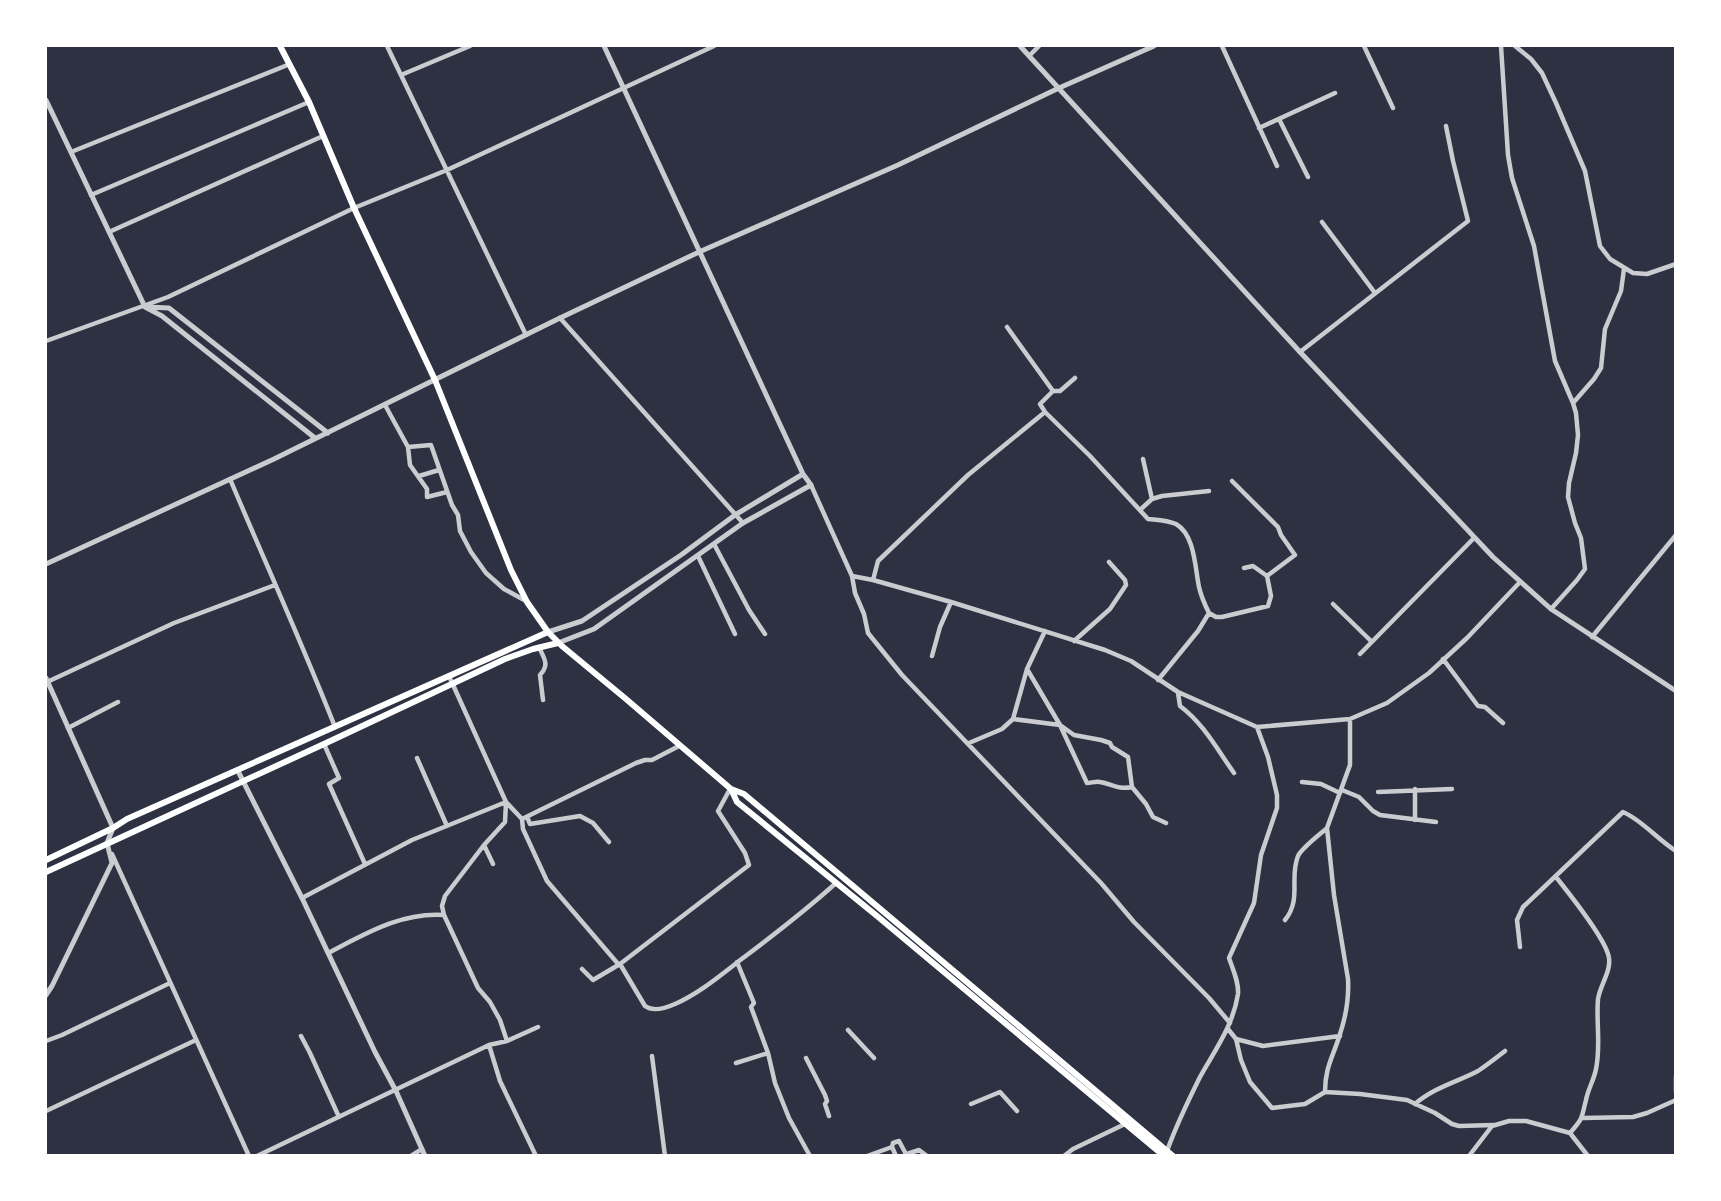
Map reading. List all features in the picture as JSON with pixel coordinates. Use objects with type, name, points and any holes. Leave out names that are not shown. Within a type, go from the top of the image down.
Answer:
[{"type":"main road","points":[[280,46],[309,102],[354,208],[435,380],[511,570],[527,602],[548,632],[730,789],[744,794],[1168,1154]]},
{"type":"main road","points":[[46,872],[324,744],[548,632]]},
{"type":"main road","points":[[46,860],[127,819],[335,727],[450,679],[558,643]]},
{"type":"main road","points":[[730,789],[737,802],[1125,1124],[1168,1154]]},
{"type":"street","points":[[387,46],[526,335]]},
{"type":"street","points":[[401,75],[470,46]]},
{"type":"street","points":[[604,46],[852,576],[868,634],[902,675],[1101,883],[1133,922],[1209,998],[1236,1039],[1250,1082],[1272,1108],[1305,1104],[1325,1092],[1406,1100],[1459,1126],[1526,1121],[1570,1133],[1588,1156]]},
{"type":"street","points":[[46,341],[168,297],[354,208],[446,170],[714,46]]},
{"type":"street","points":[[1020,46],[1474,538],[1551,609],[1675,691]]},
{"type":"street","points":[[1030,55],[1038,46]]},
{"type":"street","points":[[46,564],[328,433],[699,252],[898,165],[1154,46]]},
{"type":"street","points":[[1222,46],[1277,166]]},
{"type":"street","points":[[1364,46],[1393,108]]},
{"type":"street","points":[[1501,46],[1511,178],[1534,246],[1555,361],[1573,403],[1578,435],[1568,497],[1581,538],[1585,569],[1551,609]]},
{"type":"street","points":[[1515,46],[1531,59],[1552,93],[1585,171],[1600,246],[1610,259],[1633,273],[1647,275],[1675,264]]},
{"type":"street","points":[[71,152],[290,64]]},
{"type":"street","points":[[1259,128],[1335,93]]},
{"type":"street","points":[[46,100],[145,307],[162,316],[315,438]]},
{"type":"street","points":[[91,195],[309,102]]},
{"type":"street","points":[[1279,119],[1308,177]]},
{"type":"street","points":[[1300,352],[1468,221],[1446,126]]},
{"type":"street","points":[[109,232],[323,136]]},
{"type":"street","points":[[1322,222],[1375,293]]},
{"type":"street","points":[[1573,403],[1601,368],[1605,329],[1621,290],[1624,269]]},
{"type":"street","points":[[145,307],[169,308],[328,433]]},
{"type":"street","points":[[560,318],[743,523]]},
{"type":"street","points":[[1007,327],[1053,391]]},
{"type":"street","points":[[1075,378],[1060,391],[1053,391],[1040,404],[1148,519],[1168,521],[1179,526],[1193,552],[1199,589],[1209,613],[1222,617],[1268,606],[1271,596],[1267,576],[1253,566],[1244,568]]},
{"type":"street","points":[[385,405],[408,447],[410,465],[427,489],[427,497],[447,492]]},
{"type":"street","points":[[873,580],[878,561],[968,475],[1045,412]]},
{"type":"street","points":[[408,447],[430,445],[458,515],[460,531],[471,552],[486,573],[504,589],[527,602]]},
{"type":"street","points":[[1143,459],[1152,499]]},
{"type":"street","points":[[419,476],[439,470]]},
{"type":"street","points":[[548,632],[582,621],[681,555],[735,515],[803,474]]},
{"type":"street","points":[[230,478],[335,727]]},
{"type":"street","points":[[1232,481],[1278,527],[1294,555],[1267,576]]},
{"type":"street","points":[[558,643],[594,629],[743,523],[811,485]]},
{"type":"street","points":[[1140,510],[1152,499],[1175,493],[1209,492]]},
{"type":"street","points":[[1592,637],[1675,535]]},
{"type":"street","points":[[1360,654],[1474,538]]},
{"type":"street","points":[[714,544],[765,634]]},
{"type":"street","points":[[698,556],[735,634]]},
{"type":"street","points":[[1074,641],[1110,609],[1126,585],[1125,580],[1109,562]]},
{"type":"street","points":[[852,576],[951,602],[1105,650],[1131,661],[1178,692],[1257,727],[1349,719],[1387,703],[1429,673],[1520,582]]},
{"type":"street","points":[[46,995],[112,863],[107,843],[113,828],[46,680],[174,623],[275,584]]},
{"type":"street","points":[[932,656],[951,602]]},
{"type":"street","points":[[1333,604],[1371,641]]},
{"type":"street","points":[[1158,680],[1198,631],[1209,613]]},
{"type":"street","points":[[969,743],[1002,729],[1013,719],[1027,669],[1045,631]]},
{"type":"street","points":[[539,648],[546,662],[540,675],[543,700]]},
{"type":"street","points":[[1443,659],[1478,706],[1485,707],[1503,723]]},
{"type":"street","points":[[1027,669],[1060,726],[1087,783],[1101,782],[1126,789],[1132,787]]},
{"type":"street","points":[[450,679],[506,803],[507,815],[505,822],[445,896],[442,905],[444,915],[478,988],[500,1020],[507,1041]]},
{"type":"street","points":[[1178,692],[1180,706],[1199,723],[1234,772]]},
{"type":"street","points":[[68,728],[118,702]]},
{"type":"street","points":[[1013,719],[1060,726],[1074,735],[1110,743],[1128,757],[1132,787],[1153,817],[1166,823]]},
{"type":"street","points":[[1285,920],[1294,903],[1298,854],[1327,828],[1350,765],[1349,719]]},
{"type":"street","points":[[1168,1154],[1172,1135],[1229,1026],[1238,992],[1237,978],[1229,958],[1254,903],[1261,855],[1277,808],[1277,795],[1268,757],[1257,727]]},
{"type":"street","points":[[324,744],[339,778],[329,784],[365,864]]},
{"type":"street","points":[[524,818],[636,763],[652,760],[679,746]]},
{"type":"street","points":[[417,758],[447,826]]},
{"type":"street","points":[[238,771],[424,1152],[411,1156]]},
{"type":"street","points":[[1302,782],[1321,784],[1359,797],[1380,815],[1436,822]]},
{"type":"street","points":[[582,969],[593,980],[620,965],[749,865],[745,853],[718,811],[730,789]]},
{"type":"street","points":[[1415,789],[1415,820]]},
{"type":"street","points":[[1378,792],[1452,789]]},
{"type":"street","points":[[506,803],[530,824],[580,816],[593,823],[609,842]]},
{"type":"street","points":[[302,898],[412,840],[506,803]]},
{"type":"street","points":[[1520,947],[1517,920],[1523,907],[1623,812],[1675,851]]},
{"type":"street","points":[[524,818],[523,829],[547,881],[620,965],[649,1009],[675,1003],[719,977],[807,910],[836,883]]},
{"type":"street","points":[[1325,1092],[1328,1064],[1340,1036],[1347,1002],[1348,979],[1334,895],[1327,828]]},
{"type":"street","points":[[107,843],[249,1156]]},
{"type":"street","points":[[484,845],[493,864]]},
{"type":"street","points":[[1556,877],[1606,948],[1609,959],[1598,1000],[1599,1038],[1596,1069],[1583,1118],[1570,1133]]},
{"type":"street","points":[[328,953],[382,925],[410,917],[444,915]]},
{"type":"street","points":[[737,962],[754,1003],[751,1007],[768,1053],[775,1083],[789,1118],[810,1156]]},
{"type":"street","points":[[46,1041],[170,983]]},
{"type":"street","points":[[257,1156],[489,1045],[507,1041],[538,1027]]},
{"type":"street","points":[[848,1030],[874,1058]]},
{"type":"street","points":[[301,1036],[340,1117]]},
{"type":"street","points":[[1236,1039],[1263,1046],[1340,1036]]},
{"type":"street","points":[[46,1111],[196,1040]]},
{"type":"street","points":[[489,1045],[500,1081],[536,1156]]},
{"type":"street","points":[[1415,1104],[1450,1083],[1479,1070],[1505,1051]]},
{"type":"street","points":[[736,1063],[768,1053]]},
{"type":"street","points":[[652,1056],[665,1156]]},
{"type":"street","points":[[806,1058],[825,1095],[829,1116]]},
{"type":"street","points":[[1675,1077],[1675,1091]]},
{"type":"street","points":[[971,1104],[1000,1092],[1017,1111]]},
{"type":"street","points":[[1583,1118],[1633,1117],[1675,1100]]},
{"type":"street","points":[[1064,1156],[1125,1124]]},
{"type":"street","points":[[1469,1156],[1494,1125]]},
{"type":"street","points":[[896,1156],[892,1143],[899,1141],[907,1155],[919,1150],[927,1156]]},
{"type":"street","points":[[867,1156],[892,1147]]}]
